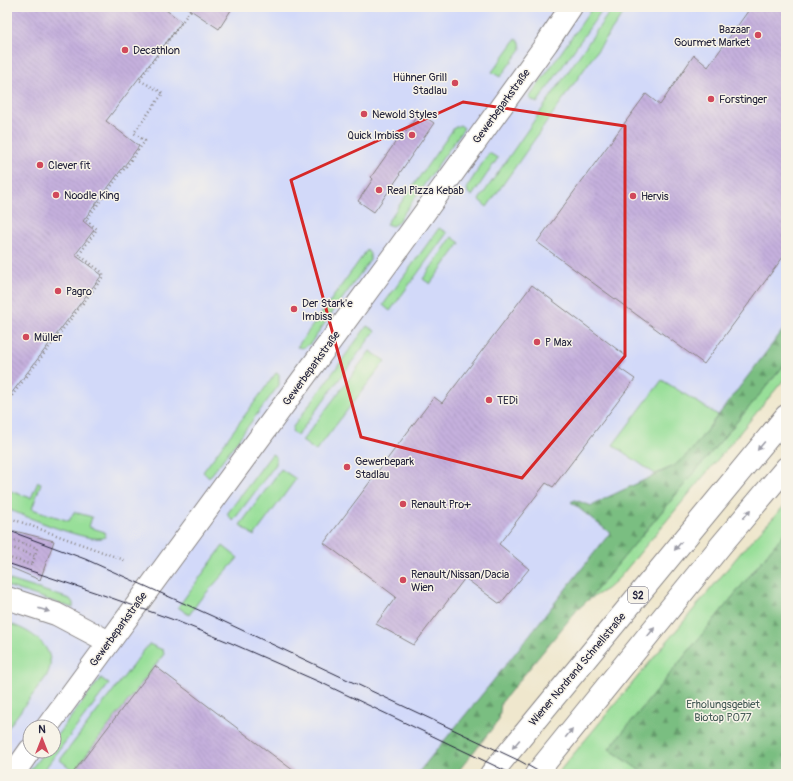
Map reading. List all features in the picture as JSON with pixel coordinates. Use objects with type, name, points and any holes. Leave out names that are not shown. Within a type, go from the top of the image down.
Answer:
[{"type":"main road","name":"Gewerbeparkstraße","points":[[53,719],[403,242],[547,43],[571,7]]},
{"type":"main road","name":"Wiener Nordrand Schnellstraße","points":[[491,774],[786,416]]},
{"type":"main road","points":[[536,774],[722,544],[786,468]]},
{"type":"main road","points":[[7,598],[56,614],[109,642]]},
{"type":"main road","points":[[13,774],[24,759]]},
{"type":"path","points":[[7,402],[103,277],[103,273],[79,255],[97,229],[86,220],[145,141],[134,133],[163,93],[139,80],[193,7]]},
{"type":"path","points":[[7,517],[127,561]]},
{"type":"path","points":[[7,538],[37,548],[32,565],[7,557]]},
{"type":"path","points":[[7,546],[34,556]]},
{"type":"highlighted area","points":[[463,102],[625,126],[625,356],[522,478],[361,437],[291,180]]},
{"type":"shaded area","name":"Gewerbepark Stadlau","points":[[7,7],[786,7],[786,333],[588,600],[577,610],[501,703],[499,720],[456,774],[7,774]]},
{"type":"green space","points":[[593,7],[604,7],[537,103],[529,98]]},
{"type":"green space","points":[[613,7],[628,7],[487,207],[479,200]]},
{"type":"green space","points":[[516,39],[520,42],[521,49],[500,77],[492,72]]},
{"type":"green space","points":[[460,125],[464,128],[397,223],[392,226],[386,224],[454,128]]},
{"type":"green space","points":[[489,153],[498,158],[472,196],[468,193],[467,187]]},
{"type":"green space","points":[[439,228],[447,233],[390,311],[383,305]]},
{"type":"green space","points":[[452,237],[460,243],[430,284],[423,279]]},
{"type":"green space","points":[[367,250],[370,254],[370,260],[310,344],[302,348],[297,347]]},
{"type":"green space","points":[[367,326],[375,331],[297,436],[292,431],[293,427]]},
{"type":"green space","points":[[786,326],[786,363],[588,600],[577,610],[501,703],[499,720],[456,774],[417,774],[610,533],[571,502],[575,500],[592,506],[674,466],[691,451]]},
{"type":"green space","points":[[370,351],[385,361],[316,451],[302,441]]},
{"type":"green space","points":[[786,363],[786,377],[619,578],[607,589],[588,600]]},
{"type":"green space","points":[[276,373],[279,374],[279,385],[209,478],[203,472]]},
{"type":"green space","points":[[662,380],[718,415],[691,451],[674,466],[655,474],[613,445]]},
{"type":"green space","points":[[272,454],[276,457],[276,464],[233,521],[227,514]]},
{"type":"green space","points":[[281,469],[296,479],[254,536],[240,525]]},
{"type":"green space","points":[[38,482],[41,483],[32,509],[69,521],[74,512],[92,517],[89,527],[105,532],[105,537],[86,537],[72,533],[7,509],[7,490],[31,498]]},
{"type":"green space","points":[[786,504],[786,531],[609,749],[645,774],[557,774],[743,550]]},
{"type":"green space","name":"Erholungsgebiet Biotop P077","points":[[786,531],[786,774],[645,774],[609,749]]},
{"type":"green space","points":[[223,546],[238,558],[199,601],[189,615],[178,607]]},
{"type":"green space","points":[[7,579],[70,599],[73,603],[73,608],[7,586]]},
{"type":"green space","points":[[7,623],[25,630],[41,642],[50,658],[50,667],[46,677],[7,729]]},
{"type":"green space","points":[[149,644],[163,650],[164,654],[74,771],[60,760]]},
{"type":"green space","points":[[101,678],[109,684],[62,746],[62,729]]},
{"type":"green space","points":[[39,759],[52,759],[41,774],[27,774]]},
{"type":"building","points":[[7,7],[162,7],[182,22],[106,121],[139,146],[83,221],[94,230],[75,255],[102,275],[7,399]]},
{"type":"building","points":[[186,7],[233,7],[219,29]]},
{"type":"building","points":[[751,7],[786,7],[786,253],[704,364],[537,242],[646,94],[660,105],[694,55],[708,67]]},
{"type":"building","points":[[419,113],[434,123],[374,212],[358,201],[373,179],[371,177],[404,130],[406,132]]},
{"type":"building","points":[[532,285],[626,356],[619,368],[635,379],[553,487],[546,483],[499,544],[529,569],[500,604],[465,578],[414,645],[376,624],[396,597],[324,543],[434,397],[442,403]]},
{"type":"building","points":[[7,529],[54,541],[40,580],[7,566]]},
{"type":"building","points":[[155,666],[298,774],[72,774]]},
{"type":"tram line","points":[[7,530],[85,559],[212,616],[520,761],[543,774]]},
{"type":"tram line","points":[[7,563],[174,620],[231,643],[324,684],[512,774]]},
{"type":"place","name":"Bazaar Gourmet Market","points":[[758,35]]},
{"type":"place","name":"Decathlon","points":[[125,50]]},
{"type":"place","name":"Hühner Grill Stadlau","points":[[455,83]]},
{"type":"place","name":"Forstinger","points":[[711,99]]},
{"type":"place","name":"Newold Styles","points":[[364,114]]},
{"type":"place","name":"Quick Imbiss","points":[[412,135]]},
{"type":"place","name":"Clever fit","points":[[40,165]]},
{"type":"place","name":"Real Pizza Kebab","points":[[379,190]]},
{"type":"place","name":"Noodle King","points":[[56,195]]},
{"type":"place","name":"Hervis","points":[[633,196]]},
{"type":"place","name":"Pagro","points":[[58,291]]},
{"type":"place","name":"Der Stark'e Imbiss","points":[[294,309]]},
{"type":"place","name":"Müller","points":[[26,337]]},
{"type":"place","name":"P Max","points":[[537,342]]},
{"type":"place","name":"TEDi","points":[[489,400]]},
{"type":"place","name":"Gewerbepark Stadlau","points":[[347,467]]},
{"type":"place","name":"Renault Pro+","points":[[403,504]]},
{"type":"place","name":"Renault/Nissan/Dacia Wien","points":[[403,580]]}]
